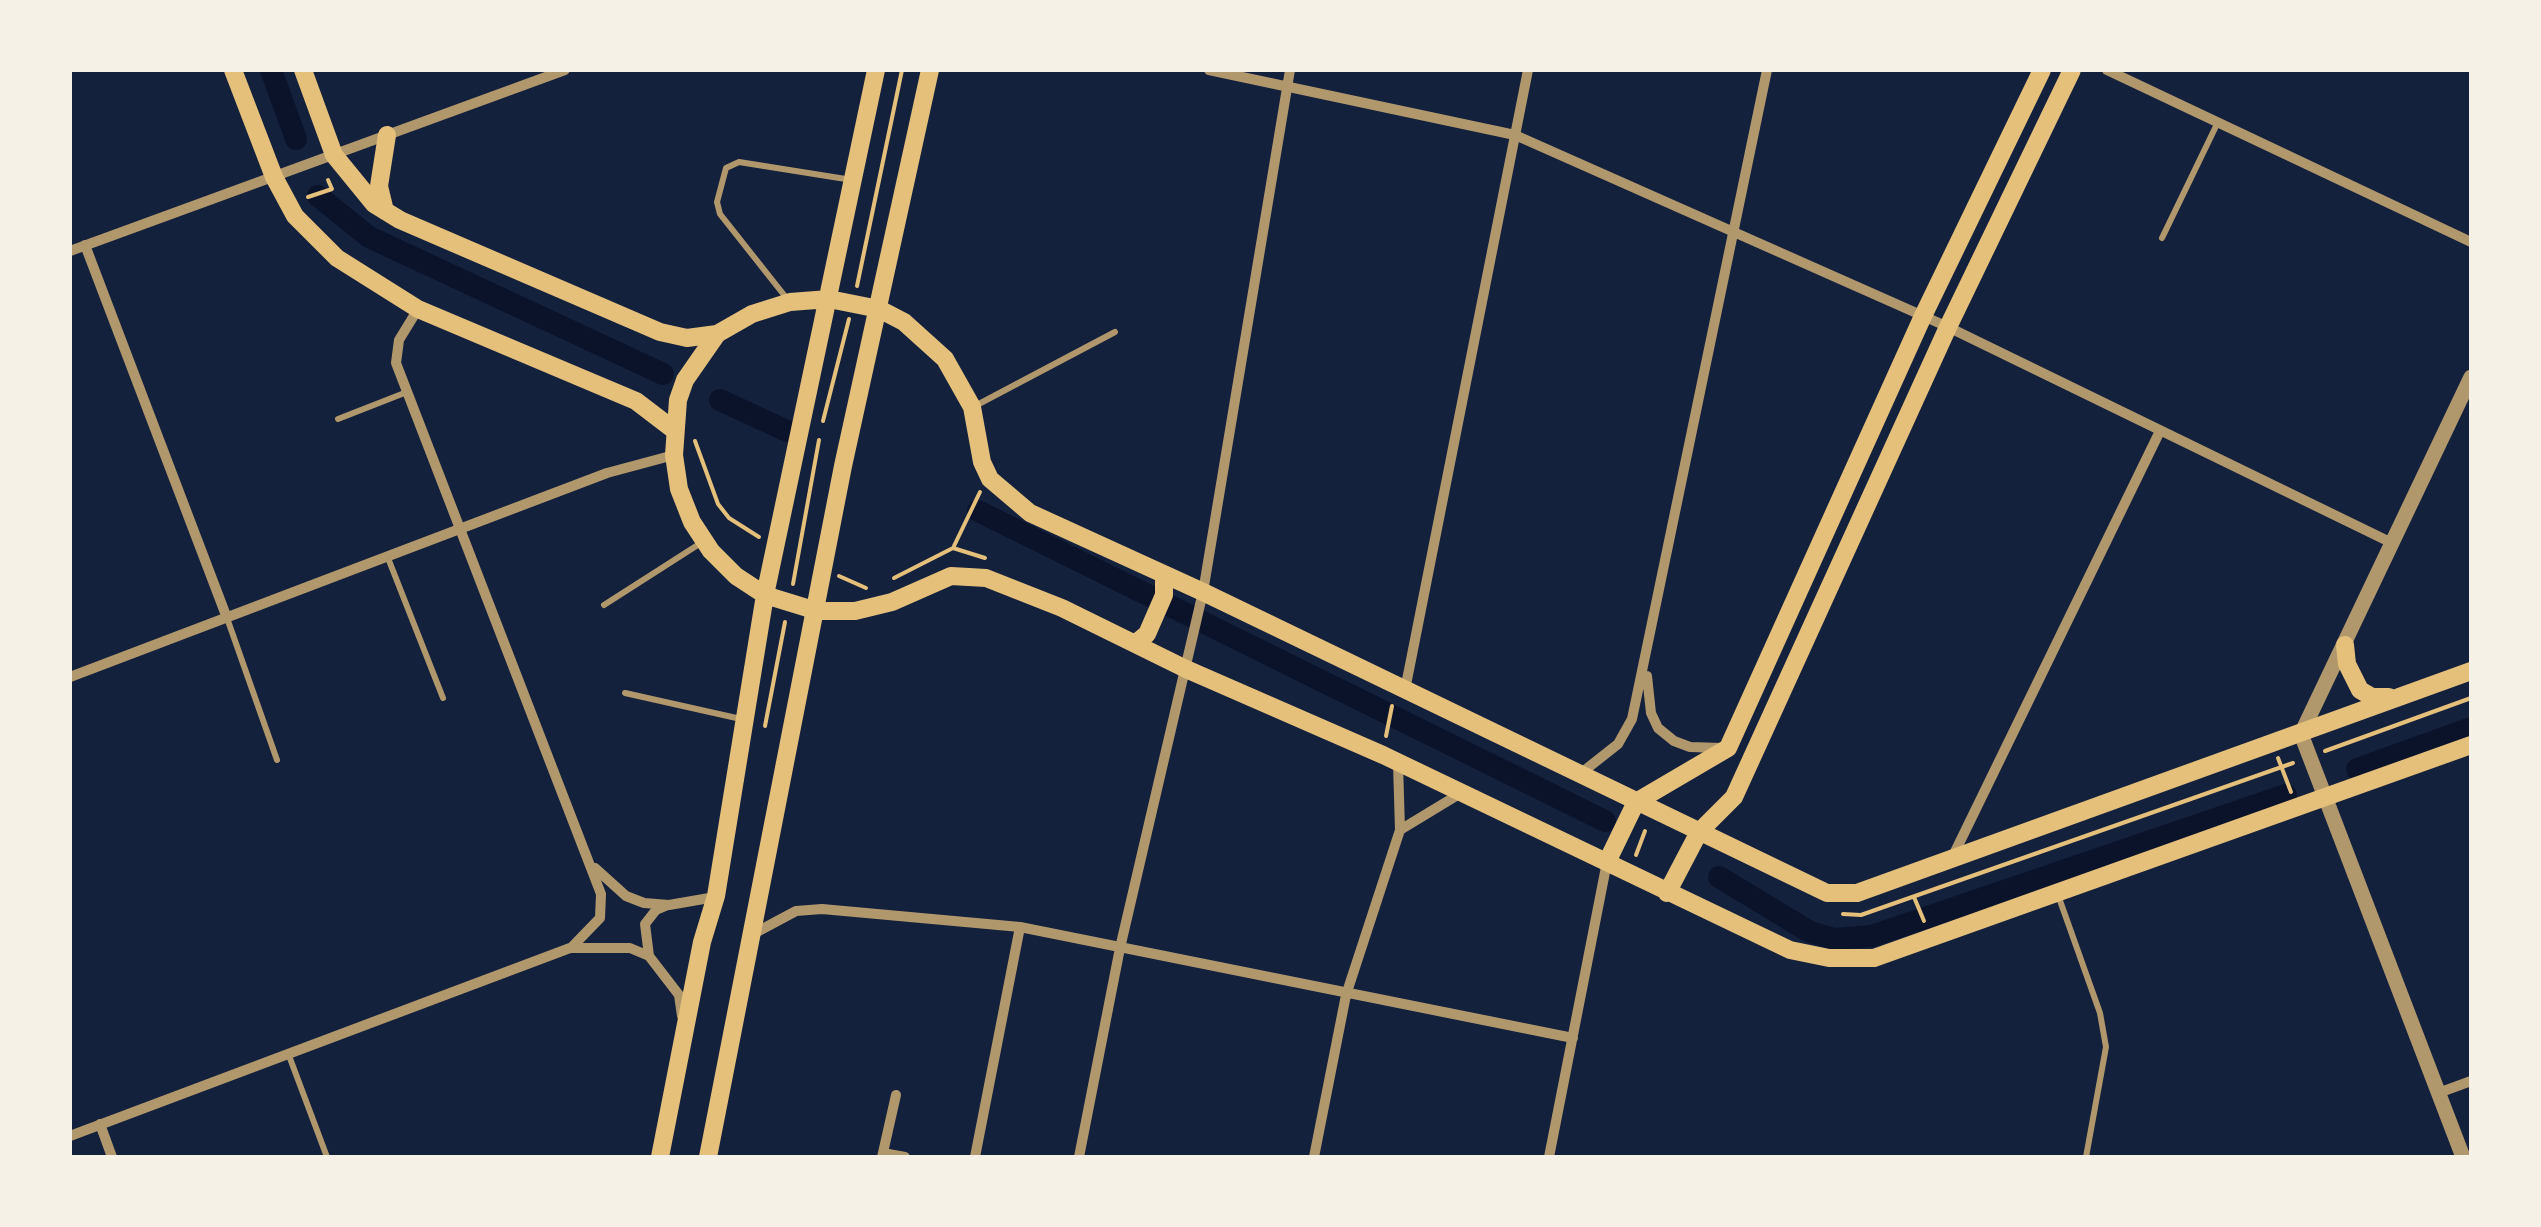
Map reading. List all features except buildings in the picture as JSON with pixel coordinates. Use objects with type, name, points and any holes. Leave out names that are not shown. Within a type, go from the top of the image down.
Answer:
[{"type":"main road","points":[[233,70],[295,216],[314,238],[418,309],[636,401],[681,425]]},
{"type":"main road","points":[[303,70],[328,156],[385,211],[660,332],[688,338],[717,334],[752,314],[790,302],[830,298],[879,309],[904,322],[944,359],[972,408],[982,462],[1001,492],[1030,513],[1164,574],[1201,601],[1399,696],[1580,774],[1633,807],[1699,832],[1827,893],[1857,893],[2273,745],[2302,740],[2471,671]]},
{"type":"main road","points":[[660,1157],[702,942],[716,896],[765,596],[876,70]]},
{"type":"main road","points":[[708,1157],[843,466],[930,70]]},
{"type":"main road","points":[[1609,858],[1633,807],[1728,748],[1923,316],[2042,70]]},
{"type":"main road","points":[[1670,888],[1699,832],[1734,797],[1948,327],[2072,70]]},
{"type":"main road","points":[[385,211],[378,186],[386,135]]},
{"type":"main road","points":[[717,334],[685,380],[674,455],[680,489],[704,541],[736,576],[765,596],[817,611],[855,611],[892,602],[951,576],[986,578],[1142,638],[1460,793],[1609,858],[1790,950],[1828,958],[1874,958],[2297,808],[2321,794],[2471,745]]},
{"type":"main road","points":[[1142,638],[1164,595],[1164,574]]},
{"type":"main road","points":[[2345,645],[2352,679],[2360,690],[2372,697],[2400,697]]},
{"type":"street","points":[[70,250],[565,70]]},
{"type":"street","points":[[1209,70],[1515,134],[1948,327],[2392,544]]},
{"type":"street","points":[[1079,1157],[1120,948],[1201,601],[1290,70]]},
{"type":"street","points":[[1399,696],[1528,70]]},
{"type":"street","points":[[1580,774],[1626,734],[1647,655],[1767,70]]},
{"type":"street","points":[[2107,70],[2471,242]]},
{"type":"street","points":[[85,245],[228,618]]},
{"type":"street","points":[[70,1136],[570,948],[591,932],[603,906],[592,866],[396,363],[399,340],[418,309]]},
{"type":"street","points":[[2463,1157],[2302,740],[2471,378]]},
{"type":"street","points":[[1952,858],[2160,431]]},
{"type":"street","points":[[70,676],[607,474],[674,455]]},
{"type":"street","points":[[1647,655],[1651,713],[1658,728],[1674,742],[1690,747],[1728,748]]},
{"type":"street","points":[[1314,1157],[1346,995],[1400,830],[1398,763]]},
{"type":"street","points":[[1400,830],[1460,793]]},
{"type":"street","points":[[1549,1157],[1609,858]]},
{"type":"street","points":[[592,866],[626,896],[669,905]]},
{"type":"street","points":[[648,956],[645,924],[656,910],[716,896]]},
{"type":"street","points":[[752,934],[796,911],[822,910],[1020,928],[1572,1038]]},
{"type":"street","points":[[975,1157],[1020,928]]},
{"type":"street","points":[[570,948],[630,948],[648,956],[679,995],[686,1036]]},
{"type":"street","points":[[2441,1092],[2471,1081]]},
{"type":"street","points":[[896,1095],[883,1155],[906,1157]]},
{"type":"street","points":[[100,1124],[112,1157]]},
{"type":"lane","points":[[2162,238],[2218,122]]},
{"type":"lane","points":[[790,302],[720,214],[717,198],[726,168],[738,162],[854,180]]},
{"type":"lane","points":[[972,408],[1115,332]]},
{"type":"lane","points":[[338,419],[407,392]]},
{"type":"lane","points":[[604,605],[704,541]]},
{"type":"lane","points":[[388,558],[443,698]]},
{"type":"lane","points":[[228,618],[277,760]]},
{"type":"lane","points":[[625,693],[744,720]]},
{"type":"lane","points":[[2057,894],[2100,1013],[2106,1047],[2086,1157]]},
{"type":"lane","points":[[288,1053],[327,1157]]},
{"type":"path","points":[[821,429],[854,301],[902,70]]},
{"type":"path","points":[[681,425],[718,504],[747,531],[798,555]]},
{"type":"path","points":[[953,548],[974,500]]},
{"type":"path","points":[[1384,744],[1399,696]]},
{"type":"path","points":[[2329,750],[2471,698]]},
{"type":"path","points":[[2273,745],[2297,808]]},
{"type":"path","points":[[1905,876],[1932,939]]},
{"type":"waterway","points":[[271,70],[296,139]]},
{"type":"waterway","points":[[318,196],[369,237],[663,374]]},
{"type":"waterway","points":[[720,400],[787,431]]},
{"type":"waterway","points":[[978,511],[1605,821]]},
{"type":"waterway","points":[[2357,769],[2471,728]]},
{"type":"waterway","points":[[1719,877],[1810,932],[1835,939],[1872,936],[2286,795]]}]
